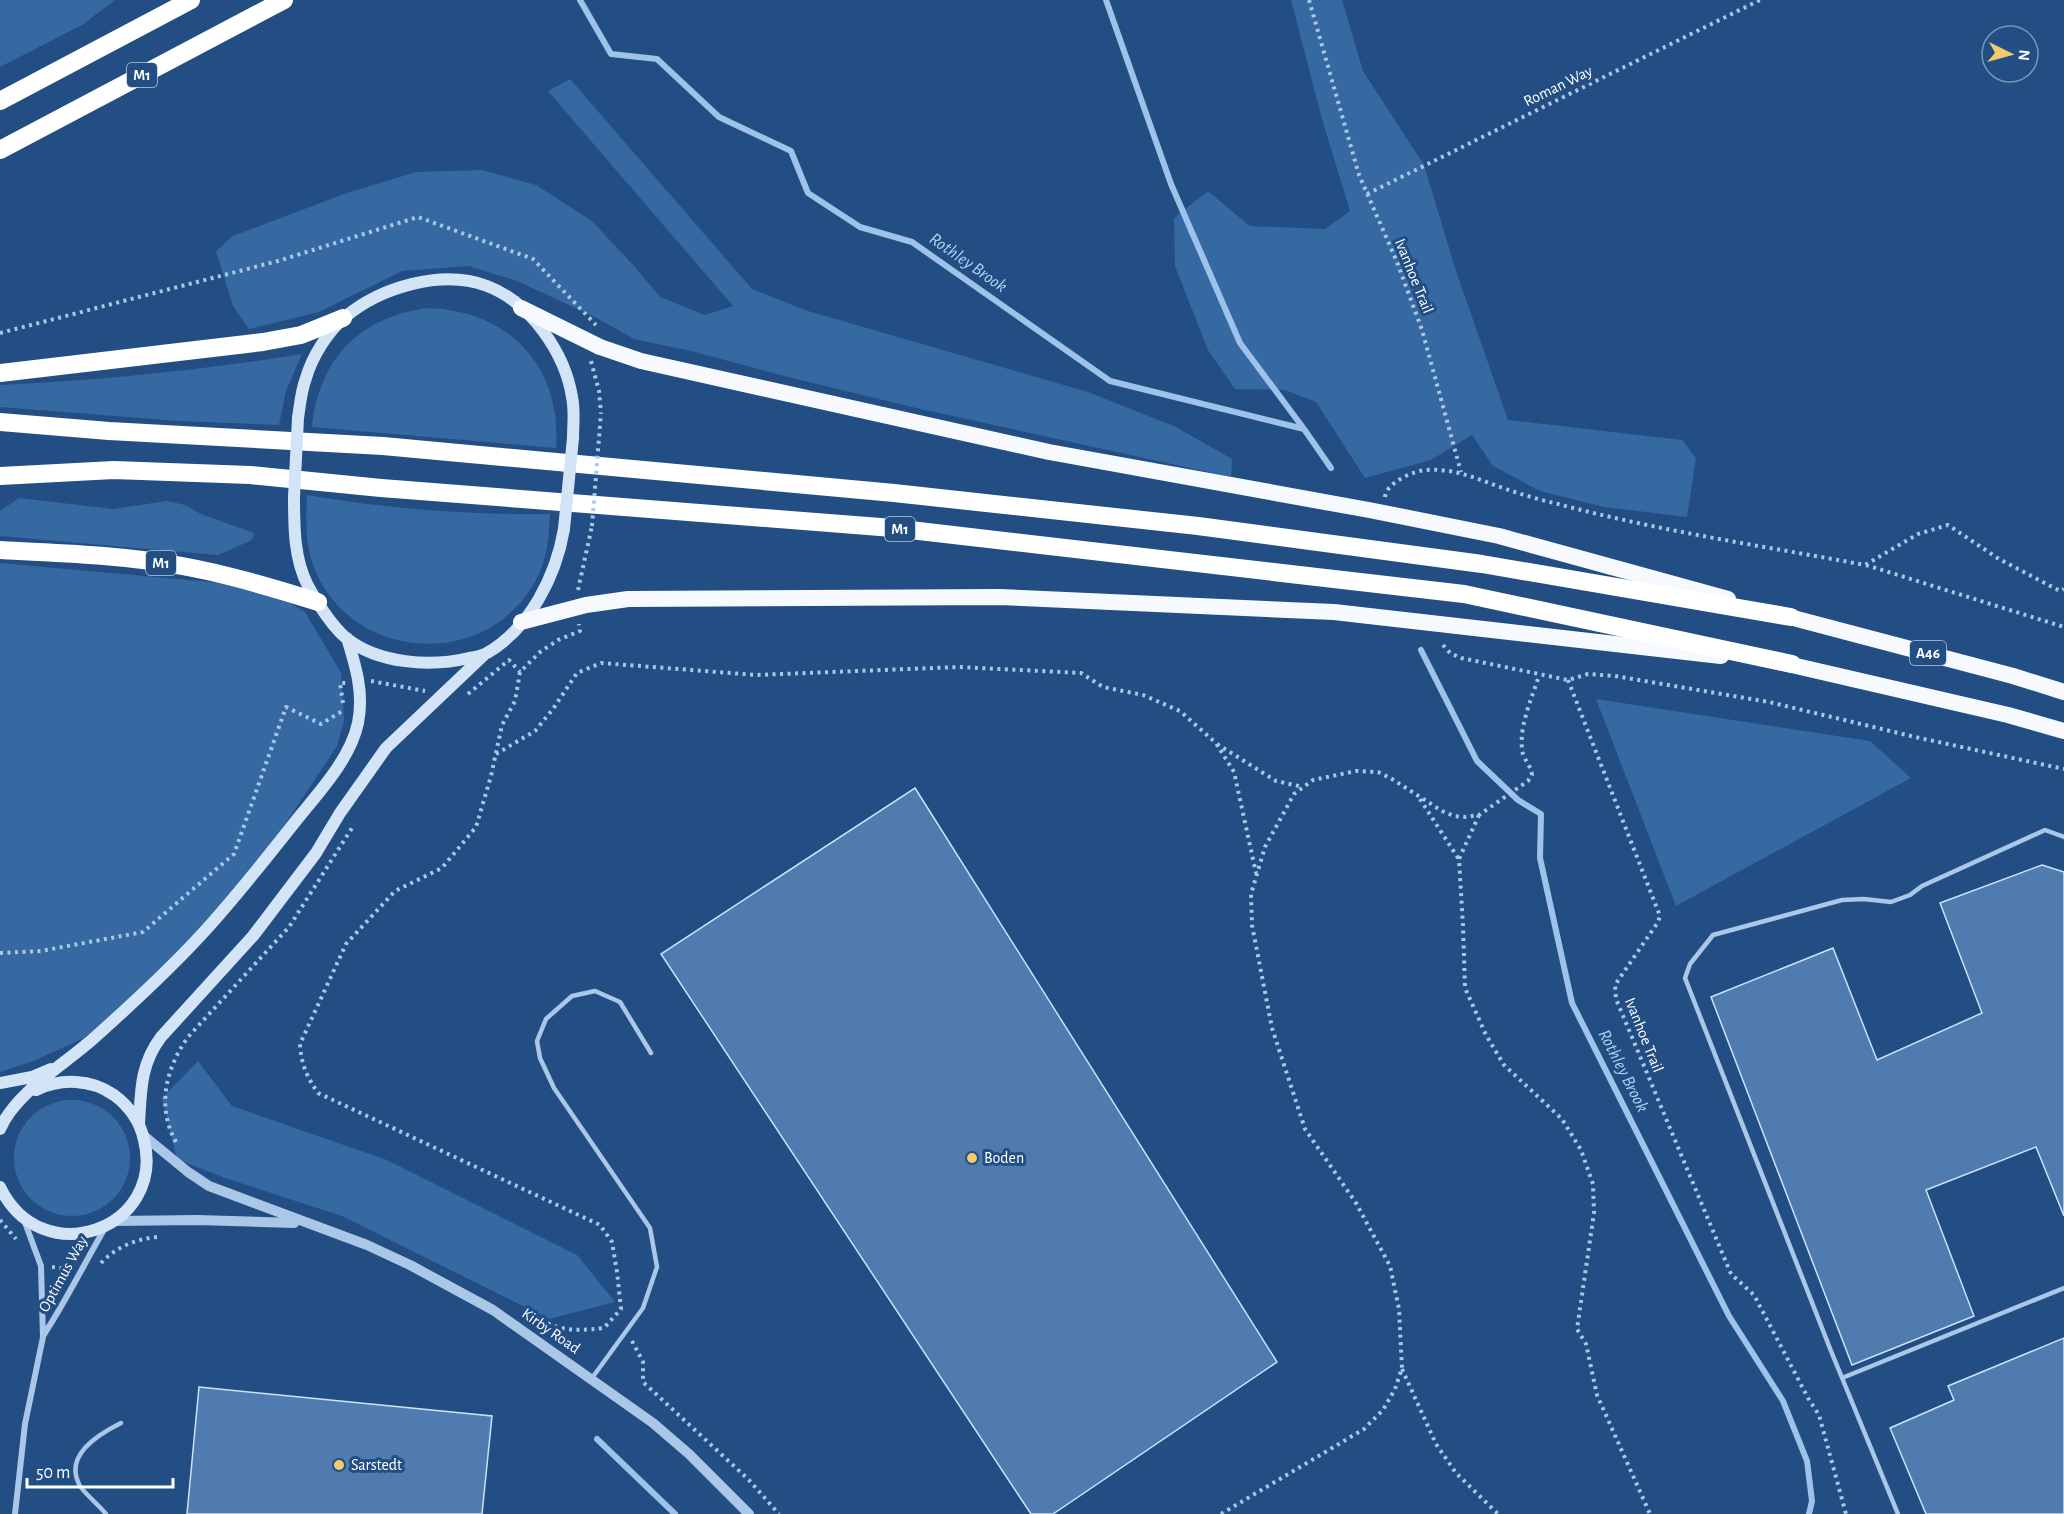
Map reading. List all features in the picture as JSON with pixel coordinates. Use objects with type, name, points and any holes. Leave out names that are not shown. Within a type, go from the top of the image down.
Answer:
[{"type":"highway","points":[[0,101],[191,0]]},
{"type":"highway","name":"M1","points":[[0,150],[284,0]]},
{"type":"highway","points":[[521,309],[600,347],[642,361],[1049,452],[1499,536],[1791,617]]},
{"type":"highway","points":[[0,373],[263,342],[302,335],[343,318]]},
{"type":"highway","name":"M1","points":[[0,422],[109,431],[383,446],[929,496],[1198,526],[1482,564],[1791,617]]},
{"type":"highway","name":"M1","points":[[0,476],[114,470],[250,475],[381,488],[893,528],[1464,594],[1792,664]]},
{"type":"highway","name":"M1","points":[[0,550],[117,558],[181,566],[248,581],[318,602]]},
{"type":"highway","points":[[521,622],[586,605],[628,599],[999,597],[1334,612],[1792,664],[2008,715],[2064,731]]},
{"type":"highway","name":"A46","points":[[1791,617],[2013,676],[2064,692]]},
{"type":"main road","points":[[0,1187],[5,1201],[23,1218],[43,1229],[64,1234],[86,1232],[110,1223],[129,1207],[140,1189],[147,1158],[141,1130],[143,1073],[151,1050],[234,959],[282,899],[386,748],[485,654],[501,643],[541,596],[553,573],[561,549],[564,529],[573,438],[574,408],[565,370],[541,328],[502,294],[486,285],[444,280],[428,281],[391,291],[365,303],[343,318],[312,363],[302,392],[298,418],[294,536],[308,585],[331,622],[347,638],[386,657],[420,663],[458,661],[485,654]]},
{"type":"main road","points":[[0,1129],[21,1101],[57,1066],[86,1046],[143,994],[201,935],[246,884],[344,756],[353,739],[360,712],[361,695],[347,638]]},
{"type":"main road","points":[[0,1083],[32,1077],[57,1066]]},
{"type":"main road","points":[[0,1107],[21,1101],[41,1087],[56,1083],[86,1083],[119,1099],[141,1130]]},
{"type":"street","name":"Kirby Road","points":[[141,1130],[189,1172],[209,1186],[367,1245],[410,1265],[493,1310],[592,1378],[671,1439],[728,1491],[749,1514]]},
{"type":"street","name":"Optimus Way","points":[[15,1514],[25,1424],[43,1337],[41,1266],[23,1218]]},
{"type":"street","name":"Kirby Road","points":[[110,1223],[198,1220],[303,1223]]},
{"type":"street","name":"Optimus Way","points":[[43,1337],[64,1304],[80,1270],[110,1223]]},
{"type":"lane","points":[[1898,1514],[1842,1378],[1685,978],[1690,963],[1713,935],[1842,900],[1864,899],[1891,902],[2045,830],[2064,837]]},
{"type":"lane","points":[[592,1378],[643,1308],[657,1267],[651,1228],[554,1088],[540,1058],[537,1041],[546,1019],[554,1011],[572,996],[595,991],[620,1002],[651,1053]]},
{"type":"lane","points":[[1842,1378],[2064,1288]]},
{"type":"lane","points":[[106,1514],[97,1502],[80,1487],[74,1469],[80,1451],[121,1423]]},
{"type":"path","name":"Ivanhoe Trail","points":[[1308,0],[1359,175],[1397,262],[1422,330],[1461,472]]},
{"type":"path","name":"Roman Way","points":[[1367,194],[1760,0]]},
{"type":"path","points":[[0,333],[278,261],[418,217],[532,259],[608,337],[591,362],[599,391],[601,413],[592,526]]},
{"type":"path","points":[[1385,504],[1385,494],[1391,484],[1406,477],[1425,470],[1461,472],[1557,504],[1623,520],[1865,565],[2064,627]]},
{"type":"path","points":[[1865,565],[1918,534],[1948,525],[2000,559],[2060,591],[2064,589]]},
{"type":"path","points":[[1443,645],[1450,653],[1461,658],[1539,676],[1568,680],[1588,674],[1615,676],[1769,702],[2064,769]]},
{"type":"path","points":[[464,698],[509,660],[520,672],[515,701],[502,725],[476,827],[442,868],[395,891],[346,944],[300,1044],[301,1061],[308,1079],[318,1093],[600,1225],[612,1242],[621,1309],[604,1328]]},
{"type":"path","points":[[495,755],[535,731],[577,673],[601,663],[756,675],[959,667],[1081,673],[1103,687],[1143,695],[1180,711],[1215,743],[1276,781],[1304,787]]},
{"type":"path","points":[[1498,1514],[1456,1473],[1436,1444],[1402,1368],[1399,1309],[1390,1266],[1356,1203],[1305,1130],[1272,1028],[1252,925],[1251,894],[1265,847],[1294,794],[1313,780],[1356,771],[1378,772],[1454,816],[1466,818],[1479,815],[1523,785],[1532,775],[1530,764],[1523,754],[1523,733],[1539,676]]},
{"type":"path","name":"Ivanhoe Trail","points":[[1568,680],[1660,916],[1615,985],[1616,999],[1731,1274],[1755,1296],[1819,1415],[1846,1514]]},
{"type":"path","points":[[0,953],[41,951],[143,932],[234,854],[286,707],[321,724],[344,711],[340,683],[359,681],[373,681],[428,692],[437,699]]},
{"type":"path","points":[[1215,743],[1234,772],[1256,874]]},
{"type":"path","points":[[1418,796],[1459,859]]},
{"type":"path","points":[[1479,815],[1459,859],[1465,988],[1486,1035],[1504,1065],[1562,1119],[1581,1150],[1593,1184],[1593,1213],[1577,1329],[1586,1344],[1597,1395],[1650,1514]]},
{"type":"path","points":[[178,1145],[168,1125],[164,1099],[176,1054],[188,1037],[289,927],[355,821]]},
{"type":"path","points":[[0,1220],[19,1243]]},
{"type":"path","points":[[41,1266],[94,1272],[103,1260],[125,1246],[146,1238],[157,1237]]},
{"type":"path","points":[[574,1331],[604,1328],[627,1331],[643,1362],[643,1382],[748,1479],[779,1514]]},
{"type":"path","points":[[1221,1514],[1364,1429],[1383,1410],[1395,1389],[1402,1368]]},
{"type":"shaded area","points":[[0,0],[115,0],[82,25],[0,67]]},
{"type":"shaded area","points":[[1291,0],[1342,0],[1363,71],[1424,165],[1456,271],[1508,420],[1682,440],[1696,458],[1687,517],[1604,507],[1540,491],[1493,466],[1472,435],[1431,460],[1365,478],[1316,402],[1285,390],[1235,389],[1208,350],[1175,266],[1174,218],[1208,191],[1250,226],[1325,229],[1350,211],[1322,119]]},
{"type":"shaded area","points":[[570,79],[752,289],[808,311],[1088,392],[1176,427],[1232,459],[1231,477],[916,408],[691,351],[634,339],[597,318],[517,281],[468,266],[402,271],[319,312],[249,329],[233,306],[216,251],[233,236],[344,194],[416,172],[482,170],[536,185],[592,221],[660,297],[705,315],[733,306],[548,91]]},
{"type":"shaded area","points":[[429,308],[458,312],[484,320],[506,332],[525,349],[540,369],[550,392],[556,419],[556,448],[312,427],[316,403],[324,381],[334,362],[347,345],[364,331],[383,320]]},
{"type":"shaded area","points":[[302,354],[286,391],[279,425],[179,421],[0,407],[0,385],[151,374]]},
{"type":"shaded area","points":[[307,495],[428,510],[550,514],[545,556],[536,580],[513,610],[485,630],[452,642],[418,643],[385,636],[354,620],[329,595],[312,562],[308,545]]},
{"type":"shaded area","points":[[19,498],[113,509],[167,501],[185,505],[201,514],[254,533],[252,540],[218,555],[0,536],[0,511]]},
{"type":"shaded area","points":[[0,563],[233,584],[278,596],[305,612],[341,673],[344,721],[337,746],[280,832],[203,926],[129,1001],[84,1038],[31,1062],[0,1072]]},
{"type":"shaded area","points":[[1596,699],[1870,741],[1911,778],[1676,906]]},
{"type":"shaded area","points":[[198,1061],[232,1106],[387,1160],[577,1255],[615,1302],[549,1319],[342,1216],[225,1178],[177,1159],[162,1098]]},
{"type":"shaded area","points":[[72,1100],[94,1104],[113,1117],[126,1136],[130,1158],[126,1180],[113,1199],[94,1212],[72,1216],[50,1212],[31,1199],[18,1180],[14,1158],[18,1136],[31,1117],[50,1104]]},
{"type":"building","name":"Boden","points":[[915,788],[1277,1362],[1053,1514],[1031,1514],[661,954]]},
{"type":"building","points":[[2042,865],[2064,872],[2064,1216],[2036,1147],[1926,1190],[1974,1316],[1852,1365],[1711,997],[1833,948],[1877,1060],[1982,1013],[1940,903]]},
{"type":"building","points":[[2064,1338],[2064,1514],[1926,1514],[1890,1428],[1954,1400],[1948,1386]]},
{"type":"building","name":"Sarstedt","points":[[199,1387],[492,1416],[482,1514],[187,1514]]},
{"type":"waterway","name":"Rothley Brook","points":[[580,0],[611,54],[657,59],[719,117],[791,151],[808,193],[860,227],[912,242],[1110,381],[1304,429],[1331,468]]},
{"type":"waterway","name":"Rothley Brook","points":[[1106,0],[1171,184],[1240,343],[1304,429]]},
{"type":"waterway","name":"Rothley Brook","points":[[1421,650],[1477,761],[1518,800],[1541,814],[1540,858],[1572,1003],[1729,1316],[1783,1401],[1807,1461],[1812,1501],[1809,1514]]},
{"type":"waterway","points":[[597,1439],[675,1514]]},
{"type":"place","name":"Boden","points":[[972,1158]]},
{"type":"place","name":"Sarstedt","points":[[339,1465]]}]
